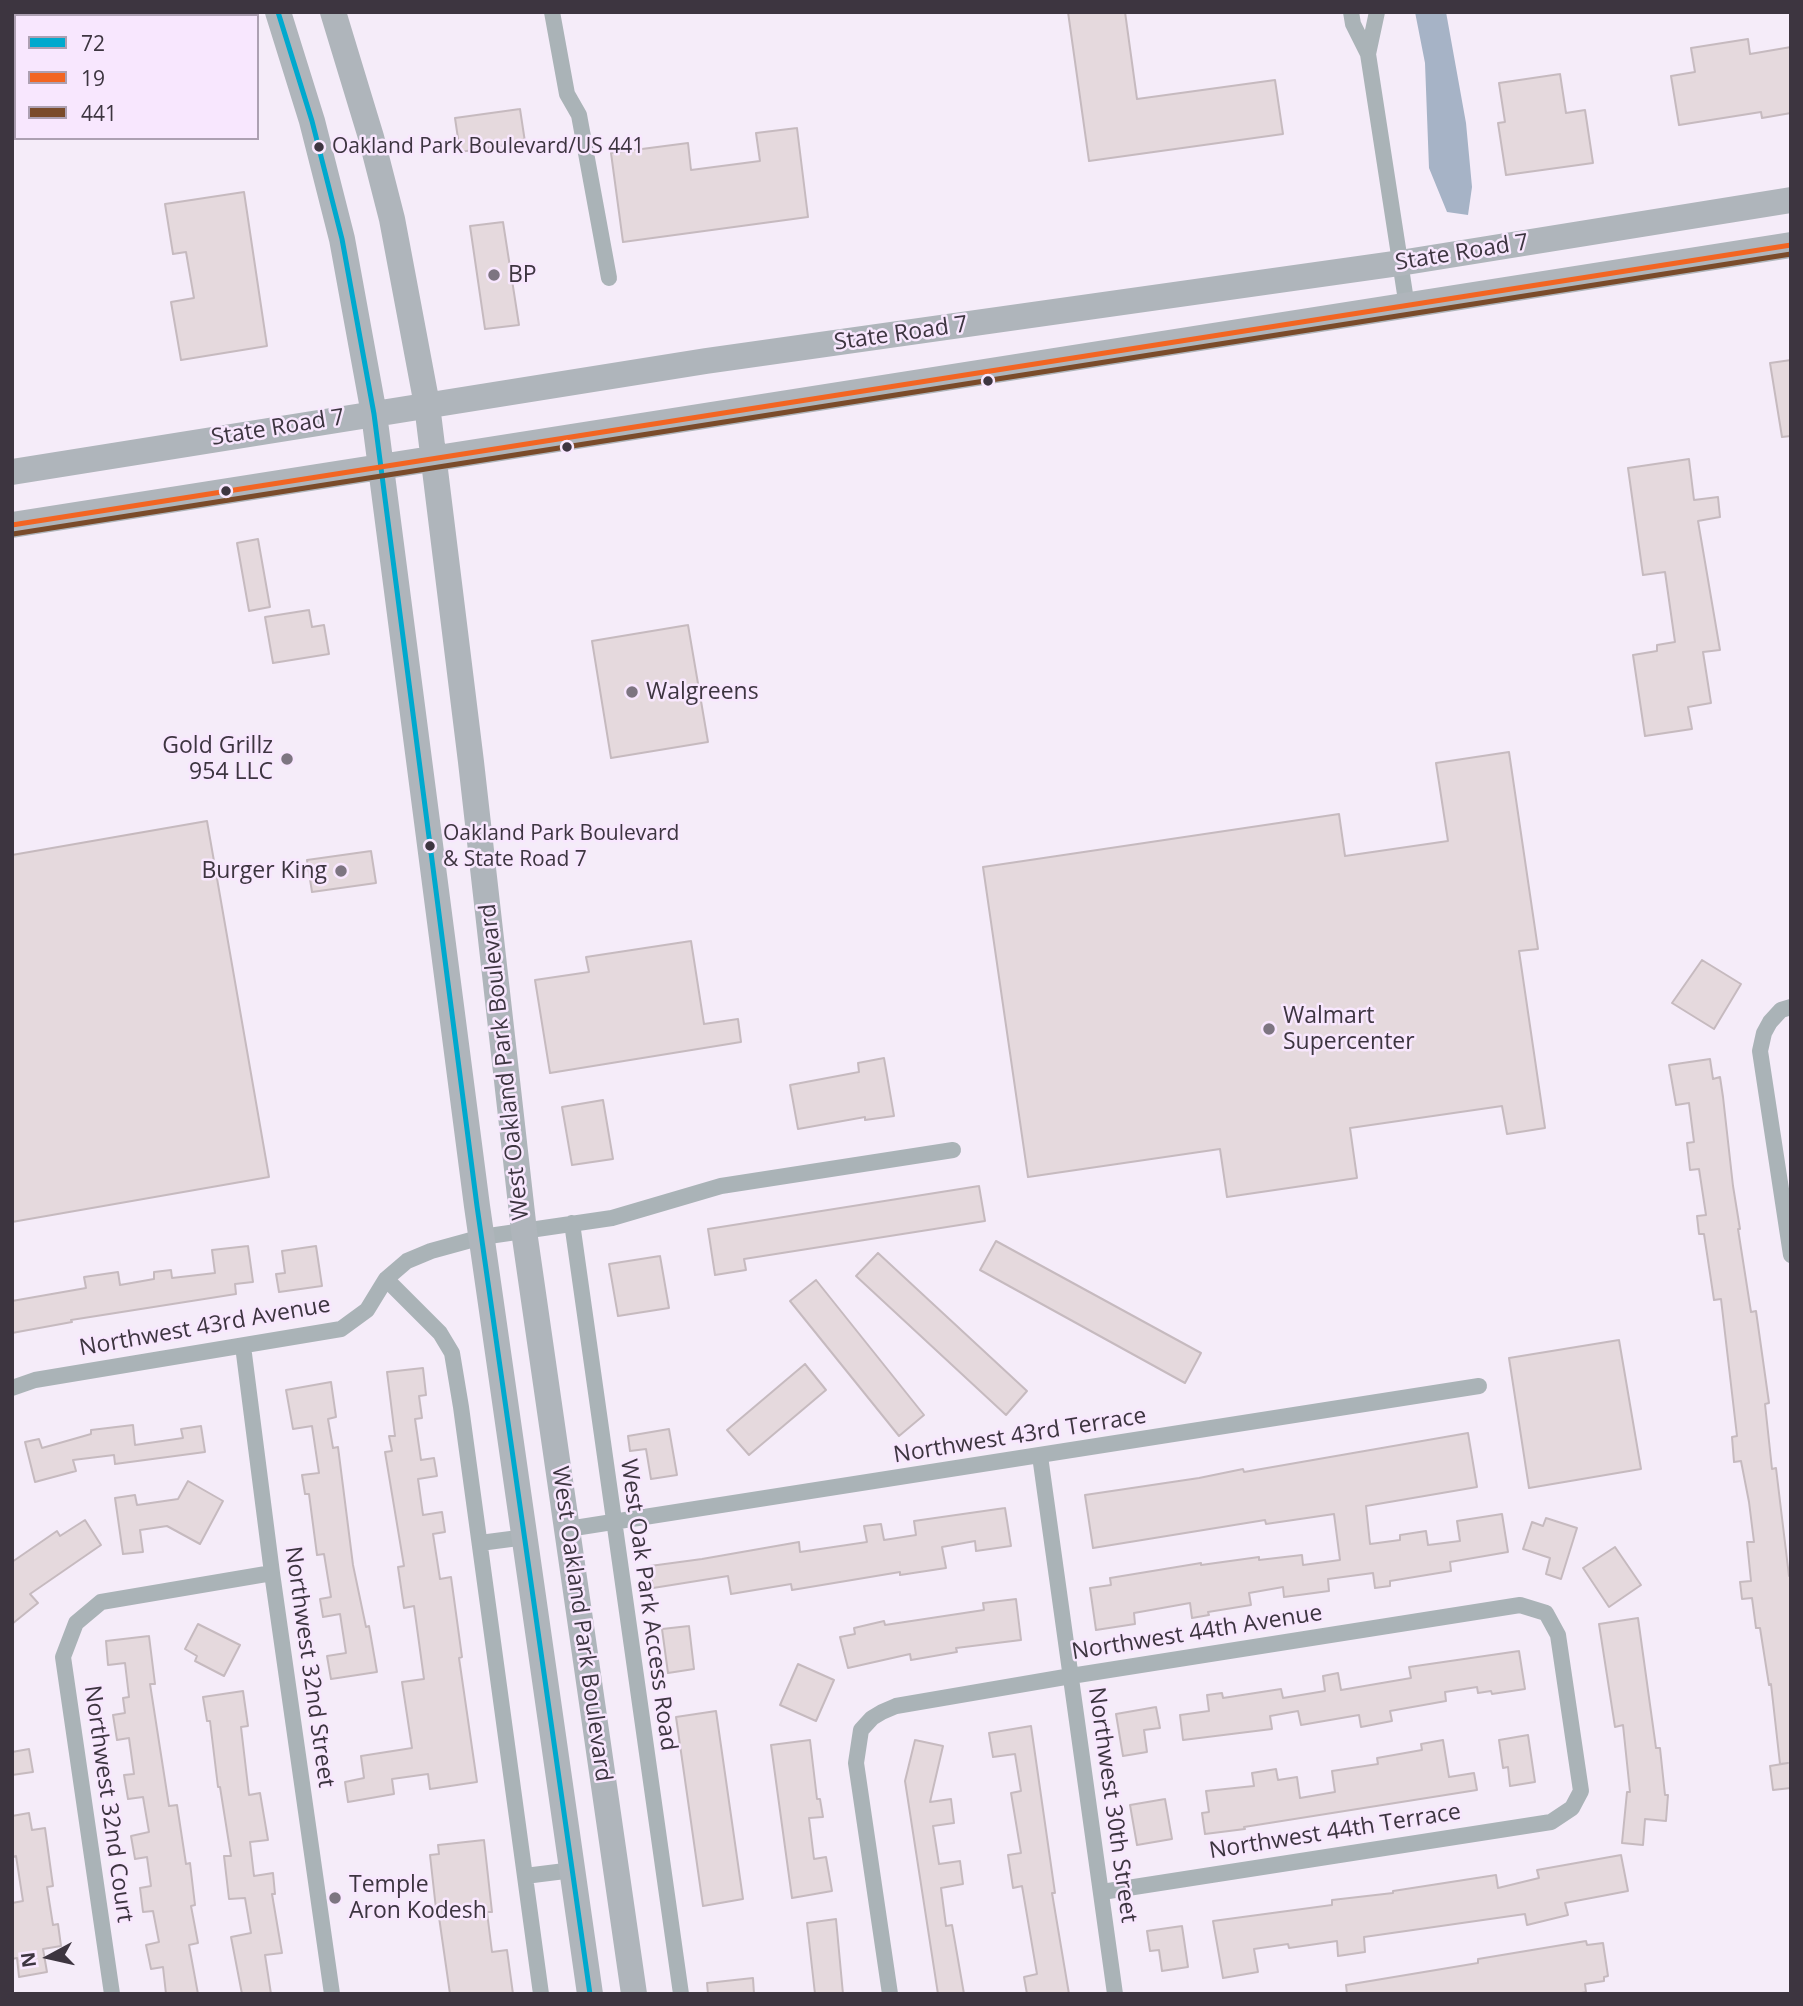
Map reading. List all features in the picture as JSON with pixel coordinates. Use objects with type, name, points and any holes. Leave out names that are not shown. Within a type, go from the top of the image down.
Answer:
[{"type":"main road","name":"West Oakland Park Boulevard","points":[[278,12],[312,121],[342,239],[374,414],[440,930],[590,1994]]},
{"type":"main road","name":"West Oakland Park Boulevard","points":[[333,12],[358,91],[392,219],[435,457],[524,1231],[634,1994]]},
{"type":"main road","name":"State Road 7","points":[[12,472],[706,361],[1400,263],[1791,200]]},
{"type":"main road","name":"State Road 7","points":[[12,525],[1791,245]]},
{"type":"street","points":[[552,12],[567,94],[579,115],[609,278]]},
{"type":"street","points":[[1351,12],[1353,24],[1368,54],[1407,307]]},
{"type":"street","points":[[1368,54],[1377,12]]},
{"type":"street","points":[[1791,1007],[1781,1010],[1770,1022],[1760,1051],[1791,1255]]},
{"type":"street","name":"Northwest 43rd Avenue","points":[[12,1388],[35,1380],[341,1329],[367,1310],[386,1279],[407,1261],[431,1251],[482,1237],[612,1218],[721,1186],[953,1150]]},
{"type":"street","name":"West Oak Park Access Road","points":[[572,1223],[681,1994]]},
{"type":"street","points":[[386,1279],[440,1333],[452,1353],[541,1994]]},
{"type":"street","name":"Northwest 32nd Street","points":[[243,1346],[272,1573],[332,1994]]},
{"type":"street","name":"Northwest 43rd Terrace","points":[[568,1529],[1479,1386]]},
{"type":"street","name":"Northwest 30th Street","points":[[1040,1456],[1115,1994]]},
{"type":"street","points":[[480,1543],[526,1537]]},
{"type":"street","name":"Northwest 32nd Court","points":[[112,1994],[63,1657],[76,1623],[101,1602],[272,1573]]},
{"type":"street","name":"Northwest 44th Avenue","points":[[890,1994],[856,1763],[861,1730],[872,1718],[896,1706],[1520,1605],[1546,1613],[1558,1635],[1581,1791],[1572,1808]]},
{"type":"street","name":"Northwest 44th Terrace","points":[[1102,1892],[1551,1822],[1572,1808]]},
{"type":"street","points":[[525,1875],[573,1870]]},
{"type":"water","points":[[1415,12],[1446,12],[1466,123],[1472,187],[1468,215],[1447,212],[1429,168],[1425,63]]},
{"type":"building","points":[[1068,12],[1125,12],[1137,99],[1275,80],[1283,134],[1089,161]]},
{"type":"building","points":[[1748,39],[1750,54],[1791,47],[1791,113],[1762,118],[1761,112],[1679,125],[1671,76],[1695,72],[1691,48]]},
{"type":"building","points":[[1560,74],[1566,113],[1585,110],[1593,163],[1506,175],[1498,123],[1505,122],[1499,83]]},
{"type":"building","points":[[520,109],[525,142],[460,152],[455,118]]},
{"type":"building","points":[[797,128],[808,217],[623,242],[611,153],[688,143],[691,170],[760,161],[756,133]]},
{"type":"building","points":[[244,192],[267,346],[181,360],[171,302],[194,298],[186,252],[173,254],[165,204]]},
{"type":"building","name":"BP","points":[[503,222],[519,325],[485,329],[470,226]]},
{"type":"building","points":[[1791,360],[1791,436],[1782,437],[1770,363]]},
{"type":"building","points":[[1689,459],[1694,500],[1718,497],[1720,517],[1698,521],[1720,650],[1703,652],[1711,703],[1688,707],[1692,729],[1645,736],[1633,655],[1657,651],[1657,645],[1675,642],[1665,572],[1643,575],[1628,468]]},
{"type":"building","points":[[258,539],[270,607],[249,611],[237,543]]},
{"type":"building","points":[[309,610],[312,627],[324,625],[329,654],[273,663],[265,617]]},
{"type":"building","name":"Walgreens","points":[[688,625],[708,742],[611,758],[592,641]]},
{"type":"building","name":"Walmart Supercenter","points":[[1509,752],[1538,949],[1519,951],[1545,1128],[1507,1134],[1502,1106],[1350,1128],[1357,1178],[1227,1197],[1220,1149],[1028,1177],[983,867],[1339,814],[1345,856],[1448,841],[1436,763]]},
{"type":"building","points":[[207,821],[269,1177],[12,1222],[12,855]]},
{"type":"building","name":"Burger King","points":[[371,851],[376,883],[312,892],[307,860]]},
{"type":"building","points":[[691,941],[704,1024],[738,1019],[741,1042],[550,1073],[535,980],[589,972],[586,957]]},
{"type":"building","points":[[1702,960],[1741,984],[1714,1029],[1672,1003]]},
{"type":"building","points":[[884,1058],[894,1116],[865,1120],[865,1117],[798,1129],[790,1085],[859,1072],[858,1063]]},
{"type":"building","points":[[1710,1059],[1713,1079],[1720,1077],[1738,1229],[1751,1312],[1756,1311],[1769,1403],[1765,1404],[1772,1469],[1776,1468],[1791,1576],[1791,1788],[1773,1790],[1770,1766],[1788,1763],[1780,1764],[1771,1684],[1769,1685],[1760,1628],[1756,1628],[1752,1598],[1742,1599],[1740,1582],[1751,1581],[1747,1542],[1754,1542],[1749,1502],[1741,1461],[1734,1462],[1732,1437],[1737,1436],[1721,1299],[1714,1300],[1704,1234],[1699,1234],[1697,1216],[1706,1215],[1699,1169],[1690,1170],[1687,1143],[1694,1142],[1689,1103],[1676,1105],[1669,1065]]},
{"type":"building","points":[[603,1100],[613,1159],[572,1165],[562,1107]]},
{"type":"building","points":[[979,1186],[985,1221],[744,1259],[746,1270],[715,1275],[708,1229]]},
{"type":"building","points":[[996,1241],[1201,1353],[1185,1383],[980,1270]]},
{"type":"building","points":[[248,1246],[253,1282],[235,1284],[236,1294],[71,1320],[72,1322],[12,1333],[12,1301],[86,1288],[84,1277],[118,1272],[120,1285],[154,1279],[154,1272],[171,1270],[172,1278],[215,1273],[212,1250]]},
{"type":"building","points":[[316,1246],[322,1286],[279,1292],[276,1274],[285,1273],[282,1251]]},
{"type":"building","points":[[878,1253],[1027,1391],[1006,1415],[856,1276]]},
{"type":"building","points":[[660,1256],[669,1308],[618,1316],[609,1264]]},
{"type":"building","points":[[816,1280],[924,1415],[899,1436],[790,1301]]},
{"type":"building","points":[[1619,1340],[1641,1469],[1529,1488],[1509,1358]]},
{"type":"building","points":[[805,1364],[826,1390],[749,1455],[727,1430]]},
{"type":"building","points":[[423,1368],[426,1395],[419,1396],[422,1418],[415,1419],[421,1460],[434,1458],[437,1476],[418,1479],[423,1515],[442,1512],[445,1532],[433,1534],[440,1579],[451,1577],[462,1657],[459,1658],[477,1782],[430,1789],[428,1774],[392,1779],[394,1794],[348,1802],[345,1782],[364,1778],[361,1756],[412,1748],[402,1682],[424,1679],[414,1606],[404,1608],[398,1567],[404,1566],[385,1452],[392,1451],[389,1436],[395,1436],[387,1372]]},
{"type":"building","points":[[331,1382],[336,1417],[328,1419],[333,1448],[338,1447],[353,1565],[366,1627],[369,1626],[377,1672],[331,1679],[327,1656],[346,1653],[340,1614],[323,1617],[320,1599],[331,1597],[324,1554],[317,1555],[309,1494],[305,1494],[302,1475],[319,1473],[312,1426],[293,1429],[286,1390]]},
{"type":"building","points":[[133,1425],[135,1445],[183,1438],[181,1429],[201,1426],[205,1452],[115,1464],[114,1455],[73,1460],[76,1471],[35,1482],[25,1442],[39,1439],[42,1448],[91,1434],[91,1430]]},
{"type":"building","points":[[669,1429],[677,1475],[651,1479],[646,1449],[630,1451],[628,1436]]},
{"type":"building","points":[[1468,1433],[1477,1487],[1366,1506],[1370,1544],[1400,1540],[1400,1535],[1426,1531],[1428,1545],[1460,1541],[1457,1521],[1502,1514],[1508,1552],[1450,1562],[1451,1571],[1390,1581],[1390,1586],[1375,1588],[1373,1573],[1328,1579],[1329,1591],[1284,1597],[1283,1587],[1249,1593],[1251,1605],[1208,1612],[1209,1615],[1192,1618],[1190,1603],[1134,1613],[1135,1624],[1096,1630],[1090,1588],[1111,1585],[1110,1578],[1201,1563],[1259,1557],[1259,1560],[1302,1555],[1303,1565],[1340,1560],[1334,1514],[1266,1524],[1265,1520],[1093,1548],[1085,1495],[1243,1469],[1244,1472]]},
{"type":"building","points":[[188,1481],[223,1501],[200,1544],[167,1526],[140,1530],[143,1552],[123,1554],[115,1498],[135,1495],[137,1505],[178,1499]]},
{"type":"building","points":[[1005,1508],[1011,1546],[976,1551],[975,1541],[942,1547],[946,1568],[900,1575],[900,1572],[792,1590],[791,1584],[731,1594],[728,1576],[653,1588],[650,1566],[799,1542],[800,1552],[867,1542],[864,1526],[881,1524],[884,1540],[916,1535],[914,1521]]},
{"type":"building","points":[[1546,1518],[1577,1528],[1561,1579],[1546,1574],[1550,1558],[1523,1549],[1532,1522],[1543,1526]]},
{"type":"building","points":[[85,1520],[101,1545],[30,1594],[38,1603],[12,1624],[12,1562],[57,1531],[60,1536]]},
{"type":"building","points":[[1615,1547],[1641,1585],[1609,1607],[1583,1568]]},
{"type":"building","points":[[1016,1599],[1021,1640],[956,1648],[957,1652],[911,1660],[910,1654],[848,1668],[840,1637],[855,1634],[854,1628],[884,1621],[885,1625],[984,1610],[983,1603]]},
{"type":"building","points":[[1638,1618],[1656,1748],[1660,1748],[1665,1795],[1668,1795],[1666,1821],[1645,1819],[1643,1845],[1622,1843],[1627,1792],[1630,1792],[1623,1725],[1615,1727],[1599,1624]]},
{"type":"building","points":[[198,1624],[240,1645],[224,1676],[195,1661],[197,1656],[185,1649]]},
{"type":"building","points":[[689,1626],[694,1669],[668,1673],[662,1629]]},
{"type":"building","points":[[149,1636],[155,1684],[150,1684],[169,1806],[177,1805],[186,1864],[190,1863],[195,1905],[191,1906],[198,1943],[189,1945],[198,1994],[166,1994],[163,1967],[151,1969],[146,1945],[159,1942],[153,1911],[143,1912],[140,1888],[151,1886],[147,1857],[135,1859],[131,1836],[149,1832],[143,1797],[128,1799],[124,1775],[134,1774],[129,1738],[117,1740],[113,1715],[125,1713],[123,1698],[129,1697],[125,1663],[108,1665],[106,1641]]},
{"type":"building","points":[[1519,1651],[1525,1689],[1492,1694],[1491,1691],[1478,1693],[1477,1687],[1445,1692],[1446,1701],[1390,1711],[1392,1721],[1361,1727],[1359,1715],[1301,1725],[1298,1711],[1270,1716],[1272,1729],[1183,1740],[1180,1715],[1209,1711],[1207,1695],[1222,1693],[1223,1698],[1281,1689],[1283,1698],[1325,1691],[1323,1676],[1338,1673],[1341,1690],[1411,1678],[1409,1667]]},
{"type":"building","points":[[798,1664],[834,1680],[816,1721],[780,1705]]},
{"type":"building","points":[[243,1691],[248,1726],[241,1727],[249,1795],[260,1793],[268,1840],[250,1842],[254,1876],[273,1873],[275,1894],[272,1894],[282,1953],[265,1955],[271,1994],[242,1994],[231,1937],[251,1933],[245,1898],[229,1899],[224,1856],[231,1856],[218,1787],[210,1721],[207,1721],[203,1697]]},
{"type":"building","points":[[1156,1707],[1160,1728],[1144,1730],[1147,1752],[1123,1756],[1116,1714]]},
{"type":"building","points":[[716,1711],[743,1899],[703,1906],[676,1717]]},
{"type":"building","points":[[1031,1726],[1055,1893],[1052,1893],[1069,1994],[1027,1994],[1024,1977],[1037,1974],[1022,1886],[1013,1888],[1008,1855],[1021,1853],[1011,1793],[1021,1791],[1015,1754],[993,1757],[989,1733]]},
{"type":"building","points":[[1528,1735],[1535,1782],[1510,1786],[1508,1767],[1503,1768],[1499,1740]]},
{"type":"building","points":[[810,1740],[817,1799],[820,1799],[823,1817],[809,1818],[814,1859],[826,1857],[832,1891],[792,1898],[771,1745]]},
{"type":"building","points":[[915,1740],[943,1746],[930,1802],[951,1799],[954,1823],[933,1826],[939,1864],[960,1861],[963,1884],[941,1888],[946,1926],[952,1925],[964,1994],[938,1994],[905,1781]]},
{"type":"building","points":[[1443,1740],[1449,1777],[1474,1773],[1477,1790],[1205,1834],[1202,1813],[1209,1812],[1206,1791],[1254,1786],[1252,1773],[1276,1769],[1278,1780],[1297,1777],[1300,1798],[1335,1792],[1332,1771],[1378,1764],[1377,1758],[1422,1750],[1421,1744]]},
{"type":"building","points":[[29,1749],[33,1772],[12,1775],[12,1752]]},
{"type":"building","points":[[1165,1799],[1172,1839],[1137,1845],[1130,1805]]},
{"type":"building","points":[[29,1813],[32,1830],[45,1828],[53,1886],[47,1887],[53,1925],[58,1924],[61,1946],[43,1949],[47,1972],[19,1977],[17,1958],[12,1959],[12,1903],[23,1901],[16,1856],[12,1857],[12,1816]]},
{"type":"building","points":[[484,1840],[492,1912],[487,1912],[492,1952],[507,1950],[513,1994],[450,1994],[430,1855],[439,1854],[438,1845]]},
{"type":"building","points":[[1621,1855],[1628,1891],[1565,1903],[1568,1915],[1527,1925],[1525,1914],[1364,1937],[1365,1952],[1338,1956],[1337,1941],[1289,1948],[1288,1944],[1254,1949],[1258,1972],[1223,1978],[1213,1921],[1332,1905],[1332,1900],[1393,1893],[1496,1875],[1498,1888],[1539,1878],[1537,1870]]},
{"type":"building","points":[[836,1919],[843,1994],[815,1994],[807,1923]]},
{"type":"building","points":[[1182,1926],[1188,1967],[1162,1971],[1159,1950],[1150,1951],[1147,1931]]},
{"type":"building","points":[[1586,1941],[1587,1945],[1603,1943],[1608,1976],[1604,1977],[1604,1981],[1585,1984],[1586,1992],[1577,1994],[1347,1994],[1346,1985],[1478,1963],[1478,1959]]},
{"type":"building","points":[[753,1978],[754,1994],[708,1994],[707,1983]]},
{"type":"transit line","name":"72","points":[[278,12],[312,121],[342,239],[374,414],[477,1206],[590,1994]]},
{"type":"transit line","name":"19","points":[[12,525],[1791,245]]},
{"type":"transit line","name":"441","points":[[13,534],[1791,254]]},
{"type":"place","name":"Oakland Park Boulevard/US 441","points":[[319,147]]},
{"type":"place","name":"BP","points":[[494,275]]},
{"type":"place","name":"Walgreens","points":[[632,692]]},
{"type":"place","name":"Gold Grillz 954 LLC","points":[[287,759]]},
{"type":"place","name":"Oakland Park Boulevard & State Road 7","points":[[430,846]]},
{"type":"place","name":"Burger King","points":[[341,871]]},
{"type":"place","name":"Walmart Supercenter","points":[[1269,1029]]},
{"type":"place","name":"Temple Aron Kodesh","points":[[335,1898]]}]
